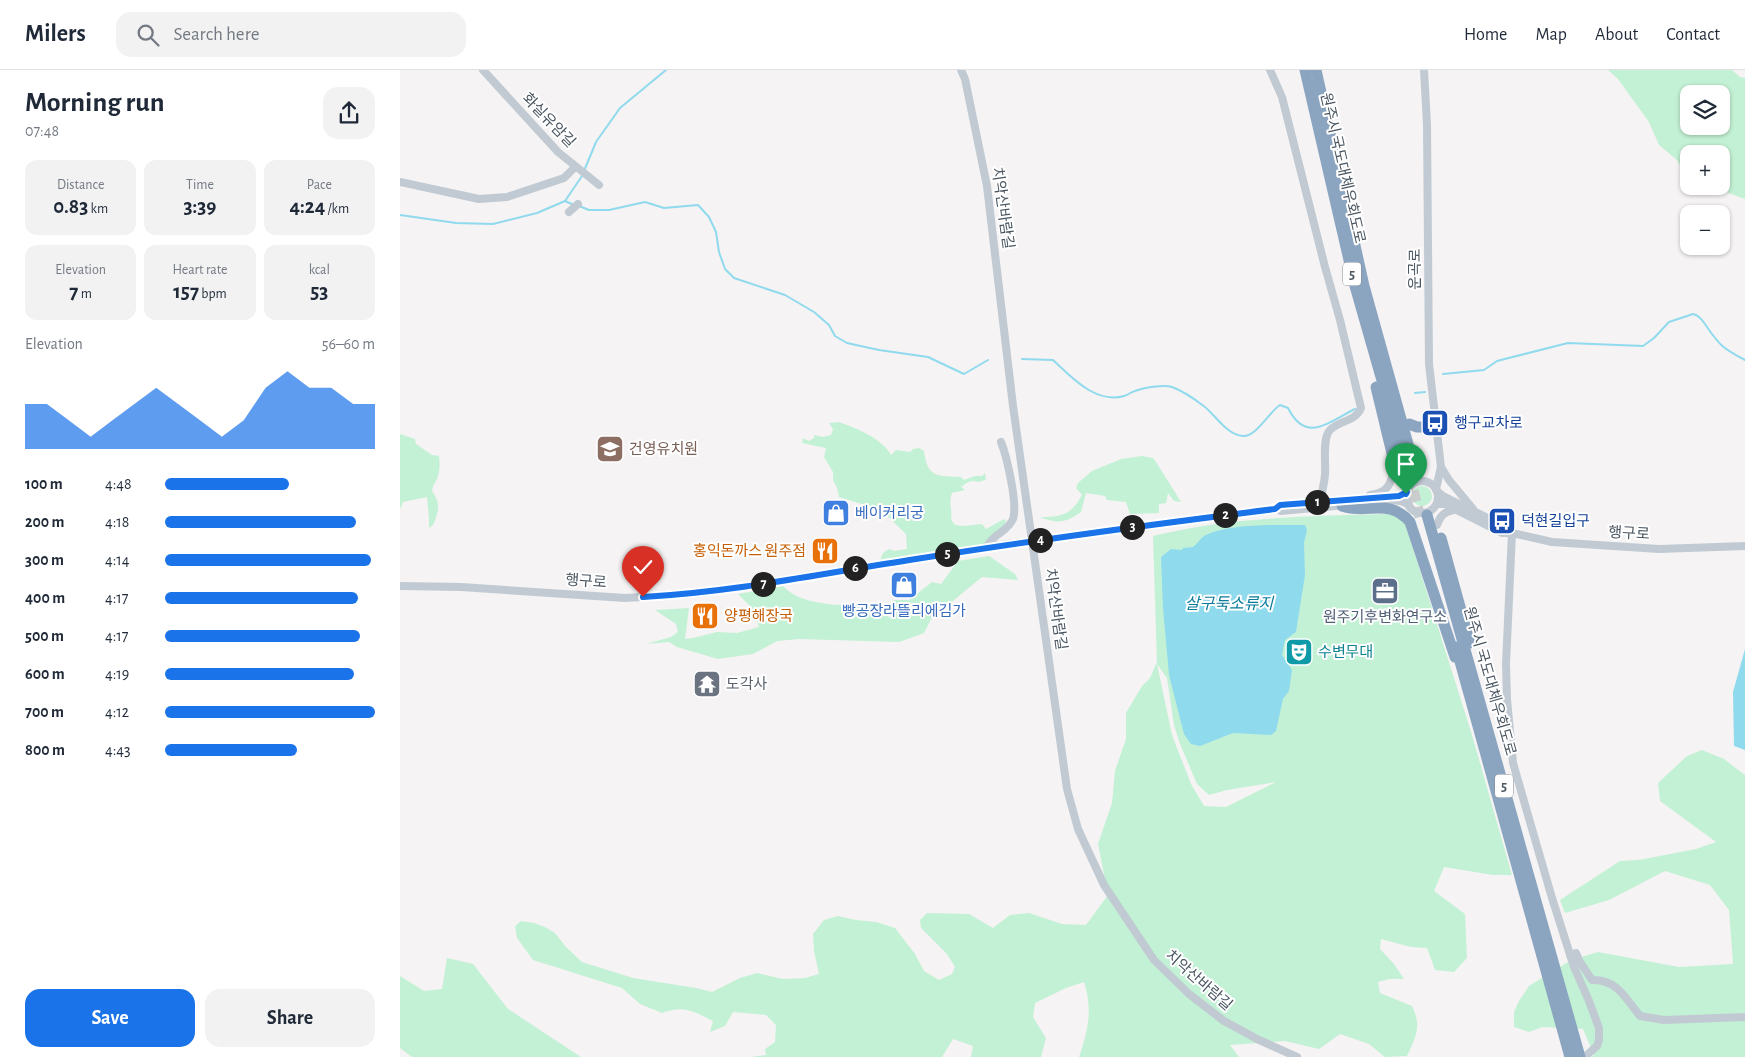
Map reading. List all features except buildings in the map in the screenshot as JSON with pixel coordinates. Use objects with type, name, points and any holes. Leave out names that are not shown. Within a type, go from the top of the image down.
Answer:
[{"type":"highway","name":"원주시 국도대체우회도로","points":[[1305,70],[1360,286]]},
{"type":"highway","name":"5","points":[[1316,70],[1360,286],[1420,478]]},
{"type":"highway","points":[[1360,286],[1372,299],[1409,424],[1420,478]]},
{"type":"highway","points":[[1360,286],[1355,303],[1395,466]]},
{"type":"highway","points":[[1409,424],[1422,428],[1428,427],[1434,420]]},
{"type":"highway","points":[[1342,503],[1350,508],[1391,508],[1410,522]]},
{"type":"highway","points":[[1410,507],[1410,522],[1450,644],[1472,686]]},
{"type":"highway","name":"원주시 국도대체우회도로","points":[[1429,511],[1472,686],[1570,1057]]},
{"type":"highway","points":[[1437,525],[1468,636],[1472,686]]},
{"type":"highway","name":"원주시 국도대체우회도로","points":[[1472,686],[1584,1056]]},
{"type":"street","name":"화실유암길","points":[[483,70],[558,152],[596,183]]},
{"type":"street","name":"치악산바람길","points":[[961,70],[965,79],[988,186],[1013,406],[1066,779],[1078,829],[1104,885],[1154,960],[1189,994],[1224,1021],[1257,1039],[1297,1057]]},
{"type":"street","points":[[1270,70],[1282,98],[1361,408],[1358,415],[1337,424],[1328,431],[1325,474],[1320,502]]},
{"type":"street","name":"운곡로","points":[[1424,70],[1427,124],[1429,364],[1434,420],[1441,467]]},
{"type":"street","points":[[400,182],[479,199],[507,197],[564,178],[576,167]]},
{"type":"street","points":[[569,212],[578,204]]},
{"type":"street","points":[[985,548],[1013,520],[1015,505],[1005,451],[1000,442]]},
{"type":"street","points":[[1395,466],[1408,490]]},
{"type":"street","points":[[1342,503],[1349,498],[1380,494],[1391,481],[1395,466]]},
{"type":"street","points":[[1420,478],[1433,481],[1441,467]]},
{"type":"street","points":[[1437,525],[1429,511],[1441,467]]},
{"type":"street","points":[[1441,467],[1475,512]]},
{"type":"street","points":[[1420,478],[1443,496],[1504,526],[1512,534],[1506,664],[1513,763],[1570,955],[1599,1028],[1597,1046],[1584,1056]]},
{"type":"street","points":[[1420,478],[1408,490],[1406,498],[1410,507],[1423,513],[1429,511]]},
{"type":"street","name":"행구로","points":[[400,586],[461,587],[625,598],[682,595],[758,585],[1007,544],[1275,509],[1281,511],[1399,496],[1408,490]]},
{"type":"street","name":"행구로","points":[[1275,509],[1280,505],[1320,502],[1398,501],[1404,502],[1410,507]]},
{"type":"street","name":"행구로","points":[[1429,511],[1444,504],[1502,533],[1552,542],[1659,549],[1745,546]]},
{"type":"street","points":[[1437,525],[1444,513],[1453,510]]},
{"type":"street","points":[[1570,955],[1576,953],[1592,980],[1601,980],[1614,984],[1640,1016],[1664,1020],[1745,1018]]},
{"type":"green space","points":[[1608,70],[1732,70],[1740,77],[1745,78],[1745,199],[1730,194],[1730,145],[1680,145],[1680,165],[1677,160],[1659,145],[1649,122],[1618,79]]},
{"type":"green space","points":[[839,422],[876,439],[891,455],[896,450],[910,452],[913,449],[919,448],[924,451],[928,466],[935,474],[961,477],[964,480],[975,476],[982,476],[985,473],[986,480],[969,482],[961,487],[965,490],[952,493],[950,500],[951,520],[955,525],[982,524],[986,529],[1004,519],[1006,521],[1004,526],[984,546],[879,563],[883,553],[889,549],[894,551],[907,549],[906,534],[881,510],[839,497],[833,480],[833,472],[824,457],[826,448],[802,443],[803,438],[809,441],[814,438],[814,435],[823,437],[831,435],[833,429],[829,423]]},
{"type":"green space","points":[[400,434],[415,439],[416,444],[432,455],[439,456],[439,473],[432,491],[437,500],[438,512],[433,525],[429,528],[427,497],[403,502],[400,509]]},
{"type":"green space","points":[[1142,456],[1153,458],[1181,502],[1174,501],[1168,493],[1166,503],[1159,504],[1159,513],[1130,514],[1126,502],[1107,500],[1105,496],[1086,493],[1081,512],[1070,518],[1052,521],[1040,517],[1065,514],[1070,511],[1082,495],[1076,488],[1078,483],[1092,471],[1121,459]]},
{"type":"green space","points":[[1422,486],[1429,489],[1432,496],[1429,503],[1422,506],[1415,503],[1412,496],[1415,489]]},
{"type":"green space","points":[[1394,515],[1405,523],[1472,735],[1512,875],[1493,875],[1444,867],[1434,891],[1465,914],[1467,958],[1454,972],[1435,970],[1427,948],[1411,947],[1381,939],[1380,949],[1394,964],[1404,979],[1389,979],[1378,982],[1380,993],[1412,1006],[1417,1020],[1417,1031],[1407,1056],[1385,1057],[1369,1044],[1340,1034],[1319,1049],[1285,1041],[1230,1045],[1239,1057],[1079,1057],[1085,1038],[1089,1011],[1084,982],[1066,988],[1035,1003],[1033,1017],[1046,1038],[1041,1057],[971,1057],[973,1046],[953,1039],[942,1057],[751,1057],[766,1055],[765,1049],[775,1042],[776,1025],[766,1015],[733,1012],[725,1026],[710,1032],[713,1021],[694,1012],[676,1009],[662,1013],[640,1004],[622,988],[533,960],[517,938],[515,926],[521,921],[534,923],[555,933],[582,962],[633,978],[712,992],[740,978],[757,973],[783,979],[805,978],[819,974],[814,951],[813,934],[824,920],[838,916],[876,922],[895,928],[915,954],[924,971],[939,980],[952,974],[955,967],[947,954],[921,928],[920,920],[927,913],[969,914],[993,928],[1010,915],[1029,913],[1062,924],[1086,925],[1108,895],[1098,844],[1112,803],[1115,771],[1126,739],[1126,713],[1142,686],[1150,678],[1157,662],[1153,536],[1240,521]],"holes":[[[1157,664],[1167,678],[1174,725],[1197,784],[1209,795],[1276,782],[1226,807],[1204,806],[1191,784],[1172,735]]]},
{"type":"green space","points":[[989,556],[1015,574],[1018,580],[982,577],[931,619],[924,633],[899,642],[799,639],[777,641],[753,654],[718,659],[677,647],[669,642],[646,644],[671,637],[678,632],[676,624],[655,610],[689,608],[685,639],[717,632],[737,633],[759,627],[753,609],[738,594],[783,586],[803,599],[815,602],[879,607],[887,616],[893,619],[896,616],[891,605],[894,600],[909,600],[932,582],[941,584],[958,561]]},
{"type":"green space","points":[[1702,750],[1724,759],[1745,775],[1745,1057],[1592,1057],[1594,1055],[1583,1029],[1542,1027],[1529,1032],[1514,1027],[1514,1012],[1529,986],[1571,960],[1598,952],[1679,967],[1733,964],[1729,910],[1710,885],[1665,871],[1609,900],[1565,913],[1560,900],[1620,861],[1639,860],[1696,849],[1716,842],[1660,801],[1658,783],[1687,756]]},
{"type":"green space","points":[[447,958],[473,964],[508,1009],[581,1057],[412,1057],[400,1048],[400,976],[424,991],[442,989]]},
{"type":"water","name":"살구둑소류지","points":[[1267,525],[1305,525],[1307,530],[1304,543],[1305,575],[1296,632],[1285,640],[1282,655],[1292,670],[1289,691],[1283,699],[1276,731],[1271,735],[1233,733],[1200,746],[1191,744],[1184,734],[1169,675],[1161,557],[1171,549],[1182,550],[1183,548],[1193,547],[1204,536],[1226,529]]},
{"type":"water","points":[[1745,649],[1745,750],[1734,746],[1733,692]]},
{"type":"waterway","points":[[584,171],[596,142],[620,108],[666,70]]},
{"type":"waterway","points":[[400,215],[456,223],[493,224],[537,213],[565,201],[582,176]]},
{"type":"waterway","points":[[565,201],[574,205]]},
{"type":"waterway","points":[[579,206],[589,210],[609,210],[645,202],[664,208],[698,205],[709,217],[716,232],[719,252],[725,269],[734,278],[785,295],[814,312],[829,325],[835,336],[847,343],[928,357],[964,374],[988,360]]},
{"type":"waterway","points":[[1443,374],[1484,370],[1497,361],[1568,343],[1643,346],[1654,338],[1669,322],[1693,314],[1701,319],[1715,339],[1732,353],[1745,360]]},
{"type":"waterway","points":[[1022,359],[1053,360],[1085,388],[1104,396],[1124,396],[1134,391],[1154,387],[1172,387],[1201,404],[1232,432],[1243,436],[1258,428],[1280,405],[1288,408],[1295,419],[1302,425],[1310,428],[1327,424],[1355,409]]},
{"type":"waterway","points":[[1415,393],[1425,392]]},
{"type":"tunnel","points":[[1409,475],[1420,517]]},
{"type":"place","name":"행구교차로","points":[[1435,423]]},
{"type":"place","name":"건영유치원","points":[[610,449]]},
{"type":"place","name":"베이커리궁","points":[[836,513]]},
{"type":"place","name":"덕현길입구","points":[[1502,521]]},
{"type":"place","name":"홍익돈까스 원주점","points":[[825,551]]},
{"type":"place","name":"빵공장라뜰리에김가","points":[[904,585]]},
{"type":"place","name":"원주기후변화연구소","points":[[1385,591]]},
{"type":"place","name":"양평해장국","points":[[705,616]]},
{"type":"place","name":"수변무대","points":[[1299,652]]},
{"type":"place","name":"도각사","points":[[707,684]]},
{"type":"route","points":[[643,597],[692,594],[758,585],[1007,544],[1275,509],[1280,505],[1399,496],[1407,492],[1406,494]]}]
